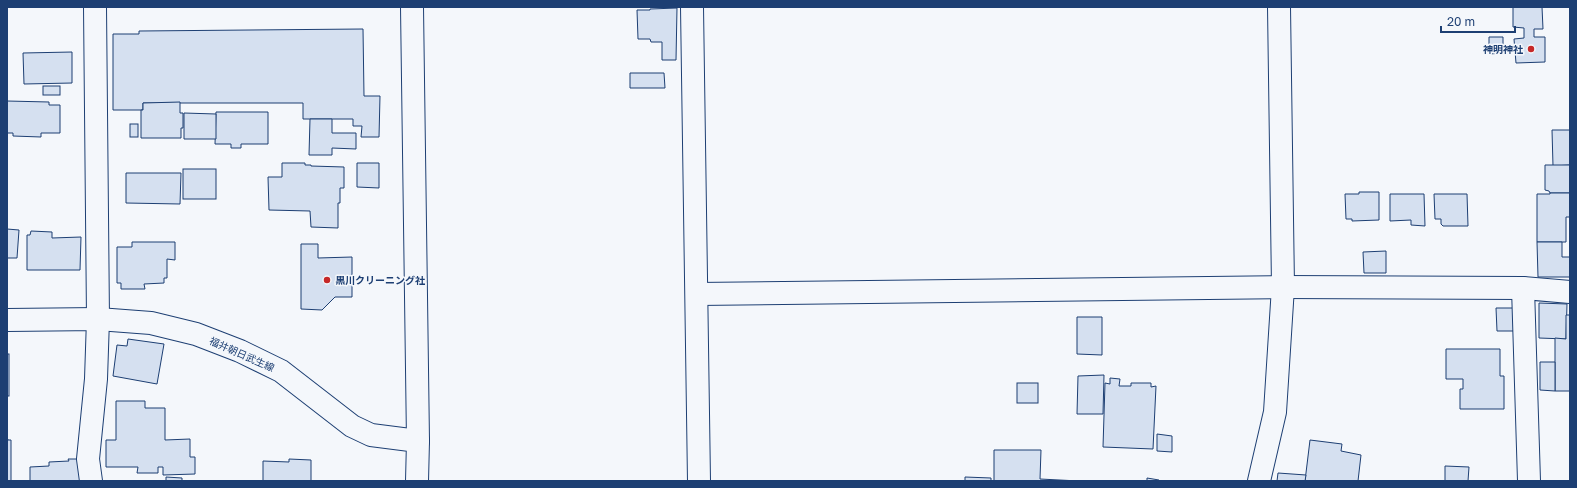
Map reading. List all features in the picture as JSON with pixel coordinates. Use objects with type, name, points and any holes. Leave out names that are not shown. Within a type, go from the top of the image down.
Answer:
[{"type":"street","points":[[91,481],[88,459],[96,378],[98,319],[95,7]]},
{"type":"street","points":[[412,7],[418,442],[417,481]]},
{"type":"street","points":[[692,7],[699,481]]},
{"type":"street","points":[[1259,481],[1275,412],[1283,287],[1279,7]]},
{"type":"street","points":[[696,294],[1283,287],[1523,288],[1570,292]]},
{"type":"street","points":[[1523,288],[1529,481]]},
{"type":"street","name":"福井朝日武生線","points":[[7,320],[98,319],[151,323],[196,334],[240,351],[281,371],[352,426],[371,435],[418,442]]},
{"type":"building","points":[[1513,7],[1542,7],[1543,29],[1534,29],[1534,37],[1545,37],[1545,62],[1516,63],[1514,39],[1524,38],[1524,28],[1513,27]]},
{"type":"building","points":[[677,8],[676,60],[662,60],[662,42],[651,42],[650,39],[638,39],[637,10]]},
{"type":"building","points":[[363,29],[364,96],[380,96],[379,137],[361,137],[362,126],[353,126],[353,119],[303,119],[303,103],[143,103],[143,110],[113,110],[113,34],[139,34],[139,31]]},
{"type":"building","points":[[1489,37],[1503,37],[1503,53],[1489,54]]},
{"type":"building","points":[[72,52],[72,83],[24,84],[23,53]]},
{"type":"building","points":[[630,73],[664,73],[665,88],[630,88]]},
{"type":"building","points":[[43,86],[60,86],[60,95],[43,95]]},
{"type":"building","points":[[7,101],[49,102],[49,105],[60,105],[60,133],[41,133],[41,137],[13,136],[13,133],[7,133]]},
{"type":"building","points":[[180,102],[180,113],[183,113],[181,138],[141,138],[141,110],[143,110],[143,103]]},
{"type":"building","points":[[216,112],[268,112],[268,144],[241,144],[241,148],[231,148],[231,144],[215,144]]},
{"type":"building","points":[[184,113],[216,114],[216,139],[184,139]]},
{"type":"building","points":[[310,119],[332,119],[332,133],[356,133],[356,149],[332,148],[332,155],[309,155]]},
{"type":"building","points":[[130,124],[138,124],[138,137],[130,137]]},
{"type":"building","points":[[1552,130],[1570,130],[1570,165],[1553,166]]},
{"type":"building","points":[[282,163],[305,163],[305,165],[311,166],[344,167],[344,188],[340,188],[340,203],[338,203],[338,228],[311,227],[310,211],[269,210],[268,177],[282,177]]},
{"type":"building","points":[[357,163],[379,163],[379,188],[357,187]]},
{"type":"building","points":[[1545,165],[1570,165],[1570,193],[1550,193],[1549,191],[1545,190]]},
{"type":"building","points":[[183,169],[216,169],[216,199],[183,199]]},
{"type":"building","points":[[126,173],[181,173],[180,204],[126,203]]},
{"type":"building","points":[[1359,192],[1379,192],[1379,220],[1352,221],[1352,219],[1346,219],[1345,194],[1359,194]]},
{"type":"building","points":[[1570,193],[1570,217],[1566,217],[1566,242],[1537,242],[1537,194]]},
{"type":"building","points":[[1390,194],[1424,194],[1425,226],[1411,225],[1411,220],[1390,221]]},
{"type":"building","points":[[1434,194],[1467,194],[1468,226],[1443,226],[1441,224],[1441,219],[1435,219]]},
{"type":"building","points":[[7,229],[19,230],[17,258],[7,258]]},
{"type":"building","points":[[31,231],[52,232],[52,238],[81,237],[80,270],[27,270],[27,235],[30,235]]},
{"type":"building","points":[[132,242],[175,242],[175,260],[167,259],[167,278],[164,278],[164,283],[144,284],[145,289],[121,289],[121,283],[117,283],[117,247],[132,247]]},
{"type":"building","points":[[1537,242],[1562,242],[1562,257],[1570,257],[1570,277],[1538,277]]},
{"type":"building","points":[[301,244],[318,244],[318,258],[352,257],[352,297],[335,297],[322,310],[301,309]]},
{"type":"building","points":[[1386,251],[1386,273],[1364,273],[1363,252]]},
{"type":"building","points":[[1539,303],[1567,304],[1566,339],[1539,338]]},
{"type":"building","points":[[1496,308],[1517,308],[1517,331],[1497,331]]},
{"type":"building","points":[[1566,315],[1570,315],[1570,391],[1555,391],[1555,338],[1566,339]]},
{"type":"building","points":[[1077,317],[1102,317],[1102,355],[1077,354]]},
{"type":"building","points":[[128,339],[164,344],[157,384],[113,376],[117,345],[127,346]]},
{"type":"building","points":[[1446,349],[1500,349],[1500,376],[1504,376],[1504,409],[1460,409],[1460,389],[1463,389],[1463,379],[1446,379]]},
{"type":"building","points":[[7,354],[9,354],[9,396],[7,396]]},
{"type":"building","points":[[1540,362],[1555,362],[1555,391],[1540,390]]},
{"type":"building","points":[[1104,375],[1103,414],[1077,414],[1078,376]]},
{"type":"building","points":[[1110,378],[1120,379],[1119,386],[1131,386],[1131,383],[1151,383],[1151,387],[1156,386],[1153,449],[1103,447],[1105,383],[1110,384]]},
{"type":"building","points":[[1017,383],[1038,383],[1038,403],[1017,403]]},
{"type":"building","points":[[116,401],[145,401],[145,408],[165,408],[165,440],[190,439],[190,457],[195,457],[195,474],[163,475],[163,467],[158,467],[158,473],[137,473],[138,467],[106,467],[106,440],[116,440]]},
{"type":"building","points":[[1157,434],[1172,436],[1172,452],[1157,451]]},
{"type":"building","points":[[7,437],[8,440],[11,440],[11,481],[7,481]]},
{"type":"building","points":[[1310,440],[1342,444],[1341,451],[1361,455],[1358,481],[1305,481]]},
{"type":"building","points":[[994,450],[1041,450],[1040,479],[1079,481],[994,481]]},
{"type":"building","points":[[68,459],[80,459],[80,481],[30,481],[30,467],[49,466],[49,462],[69,461]]},
{"type":"building","points":[[289,459],[311,460],[311,481],[263,481],[263,461],[289,462]]},
{"type":"building","points":[[1445,466],[1469,467],[1468,481],[1445,481]]},
{"type":"building","points":[[1278,473],[1306,475],[1305,481],[1277,481]]},
{"type":"building","points":[[166,477],[182,478],[182,481],[166,481]]},
{"type":"building","points":[[965,477],[991,478],[991,481],[965,481]]},
{"type":"building","points":[[1147,478],[1159,480],[1159,481],[1147,481]]},
{"type":"place","name":"神明神社","points":[[1531,49]]},
{"type":"place","name":"黒川クリーニング社","points":[[327,280]]}]
